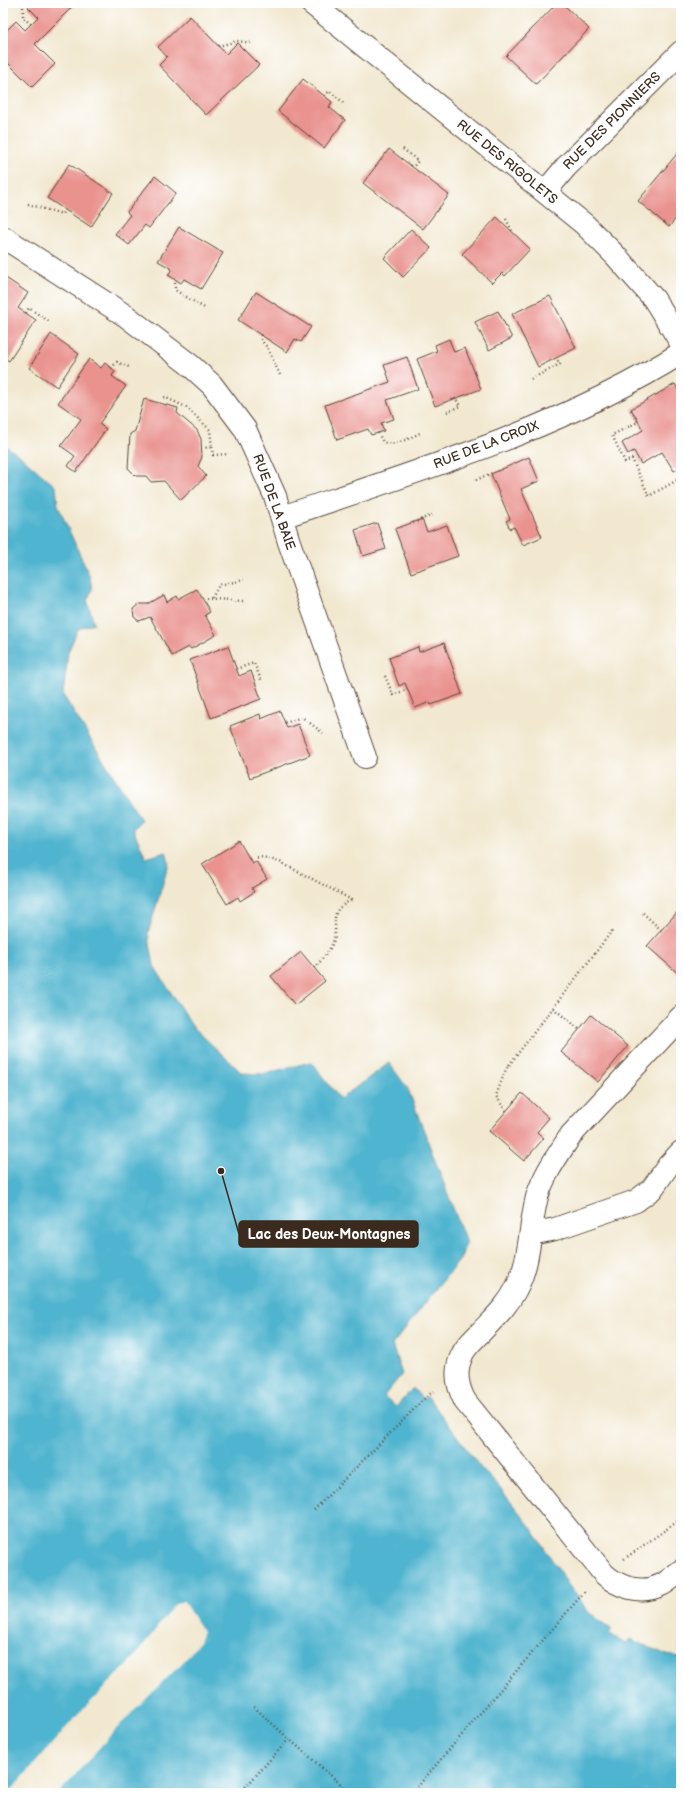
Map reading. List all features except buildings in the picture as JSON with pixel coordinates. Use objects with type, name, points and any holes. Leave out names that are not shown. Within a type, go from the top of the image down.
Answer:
[{"type":"street","name":"RUE DES RIGOLETS","points":[[311,3],[584,224],[641,283],[654,299],[681,343]]},
{"type":"street","name":"RUE DES PIONNIERS","points":[[545,192],[566,166],[681,52]]},
{"type":"street","name":"RUE DE LA BAIE","points":[[3,237],[126,316],[190,364],[212,385],[245,429],[267,476],[365,756]]},
{"type":"street","name":"RUE DE LA CROIX","points":[[282,517],[461,455],[566,413],[636,379],[681,353]]},
{"type":"street","points":[[681,1017],[571,1136],[544,1178],[537,1198],[525,1265],[517,1288],[506,1306],[472,1341],[462,1354],[458,1366],[457,1379],[460,1391],[465,1401],[613,1583],[623,1587],[638,1589],[650,1588],[660,1585],[681,1571]]},
{"type":"street","points":[[531,1234],[555,1229],[636,1201],[652,1189],[668,1166],[681,1152]]},
{"type":"path","points":[[23,3],[23,18],[31,24]]},
{"type":"path","points":[[218,46],[237,41],[252,43]]},
{"type":"path","points":[[325,96],[329,91],[344,103]]},
{"type":"path","points":[[403,149],[418,161],[413,167]]},
{"type":"path","points":[[28,204],[62,214],[65,210]]},
{"type":"path","points":[[506,219],[512,231]]},
{"type":"path","points":[[175,279],[175,290],[206,309]]},
{"type":"path","points":[[26,313],[29,308],[50,322]]},
{"type":"path","points":[[261,335],[260,340],[269,351],[281,377]]},
{"type":"path","points":[[531,378],[560,364],[556,358]]},
{"type":"path","points":[[111,368],[116,362],[129,367]]},
{"type":"path","points":[[164,396],[186,407],[210,430],[212,447],[203,448]]},
{"type":"path","points":[[447,412],[460,406],[456,398]]},
{"type":"path","points":[[638,422],[612,435],[625,462],[632,459],[649,496],[681,478]]},
{"type":"path","points":[[378,433],[383,442],[388,444],[396,443],[420,433]]},
{"type":"path","points":[[476,480],[500,470]]},
{"type":"path","points":[[413,522],[432,515]]},
{"type":"path","points":[[212,598],[219,585],[244,580]]},
{"type":"path","points":[[202,598],[243,601]]},
{"type":"path","points":[[236,669],[254,663],[262,682]]},
{"type":"path","points":[[385,676],[393,695],[408,689]]},
{"type":"path","points":[[285,723],[302,717],[323,733]]},
{"type":"path","points":[[249,858],[263,857],[280,862],[352,900],[341,905],[336,915],[333,942],[315,968]]},
{"type":"path","points":[[643,913],[661,930]]},
{"type":"path","points":[[506,1111],[496,1096],[506,1068],[612,931]]},
{"type":"path","points":[[553,1008],[579,1029]]},
{"type":"path","points":[[314,1510],[427,1396]]},
{"type":"path","points":[[620,1562],[633,1551],[681,1520]]},
{"type":"path","points":[[412,1793],[579,1597]]},
{"type":"path","points":[[254,1707],[351,1793]]},
{"type":"path","points":[[240,1793],[289,1739]]},
{"type":"water","points":[[3,444],[24,459],[56,487],[58,506],[90,577],[92,590],[87,600],[94,623],[78,629],[68,652],[63,695],[141,820],[133,829],[146,858],[166,852],[169,863],[148,933],[154,966],[192,1026],[242,1073],[263,1074],[311,1062],[340,1099],[389,1063],[408,1089],[466,1242],[461,1258],[392,1345],[402,1374],[384,1396],[396,1407],[413,1388],[424,1399],[427,1396],[480,1467],[498,1486],[530,1526],[569,1586],[579,1597],[586,1610],[612,1630],[609,1633],[625,1644],[630,1639],[667,1655],[681,1657],[681,1793],[3,1793]]},
{"type":"pier","points":[[183,1601],[203,1632],[199,1642],[187,1658],[117,1728],[59,1793],[9,1793],[73,1720],[134,1658],[174,1605]]},
{"type":"place","name":"Lac des Deux-Montagnes","points":[[221,1171]]}]
